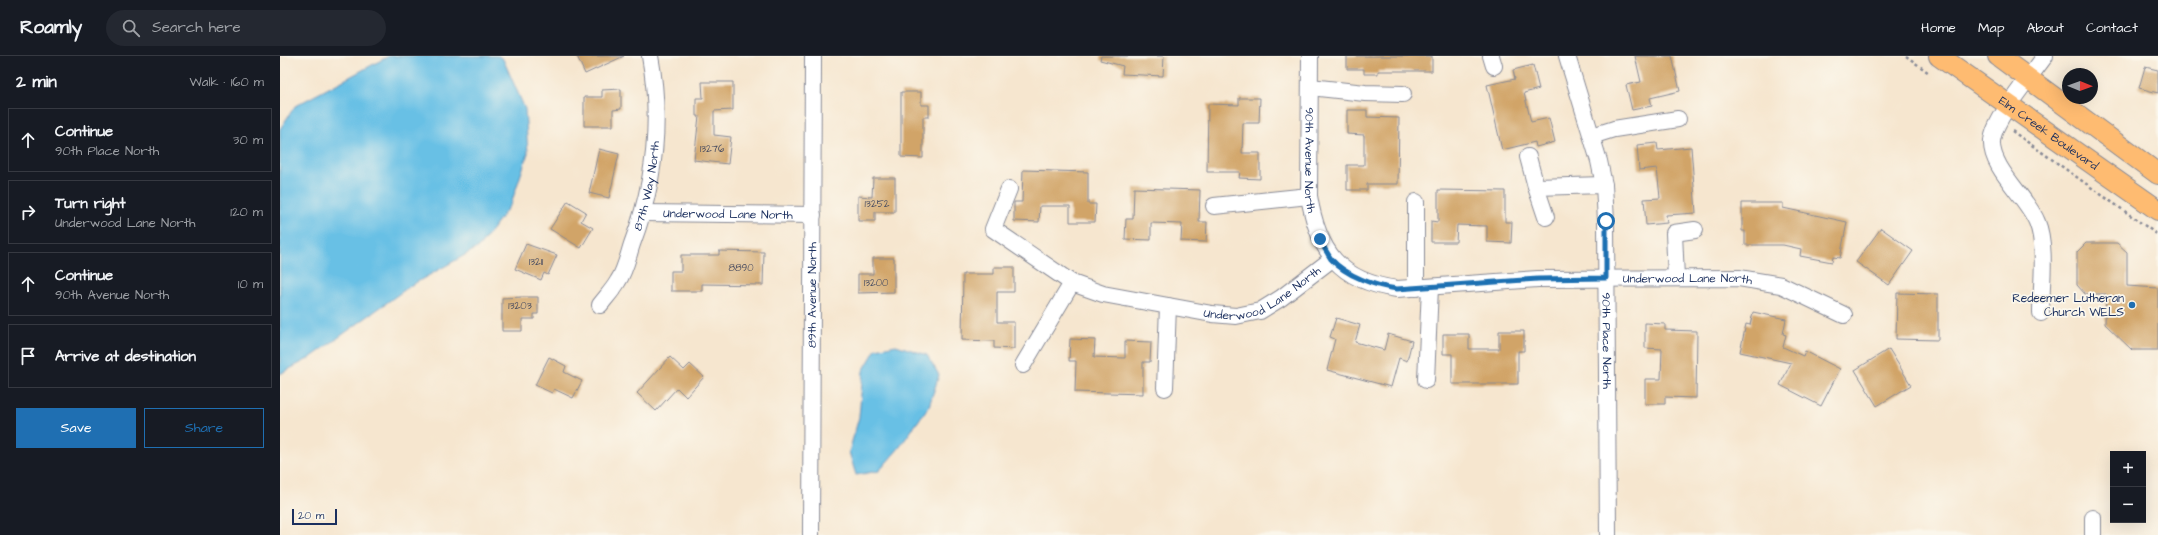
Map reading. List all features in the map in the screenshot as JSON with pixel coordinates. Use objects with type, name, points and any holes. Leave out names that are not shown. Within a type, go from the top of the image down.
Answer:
[{"type":"main road","name":"Elm Creek Boulevard","points":[[1940,56],[2004,113],[2158,210]]},
{"type":"main road","points":[[1998,56],[2158,174]]},
{"type":"street","name":"87th Way North","points":[[600,305],[619,280],[644,213],[656,145],[657,102],[650,56]]},
{"type":"street","name":"89th Avenue North","points":[[811,535],[813,56]]},
{"type":"street","name":"90th Avenue North","points":[[1310,56],[1309,196],[1312,219],[1320,239],[1332,259]]},
{"type":"street","name":"90th Place North","points":[[1567,56],[1592,136],[1604,186],[1608,535]]},
{"type":"street","points":[[2041,313],[2041,243],[2037,222],[1996,161],[1992,140],[2004,113],[2045,56]]},
{"type":"street","points":[[1310,87],[1365,93],[1403,94]]},
{"type":"street","points":[[1592,136],[1614,130],[1678,119]]},
{"type":"street","points":[[1528,157],[1546,217]]},
{"type":"street","points":[[1536,187],[1604,186]]},
{"type":"street","name":"Underwood Lane North","points":[[1009,189],[993,229],[1072,283],[1103,294],[1212,314],[1236,316],[1260,311],[1281,298],[1332,259],[1364,280],[1380,287],[1397,289],[1538,279],[1739,278],[1762,280],[1781,285],[1804,294],[1844,315]]},
{"type":"street","points":[[1214,206],[1309,196]]},
{"type":"street","points":[[1416,202],[1423,288],[1426,380]]},
{"type":"street","name":"Underwood Lane North","points":[[644,213],[813,215]]},
{"type":"street","points":[[1676,278],[1674,233],[1695,230]]},
{"type":"street","points":[[1023,365],[1072,283]]},
{"type":"street","points":[[1165,388],[1168,306]]},
{"type":"street","points":[[2093,518],[2093,535]]},
{"type":"path","points":[[1906,56],[1931,74]]},
{"type":"path","points":[[2004,113],[2158,235]]},
{"type":"water","points":[[389,56],[498,56],[503,59],[525,109],[528,153],[511,204],[479,247],[410,286],[310,358],[280,374],[280,129],[295,106]]},
{"type":"water","points":[[896,345],[927,355],[939,375],[929,406],[899,448],[879,471],[856,475],[849,452],[859,417],[863,371],[876,349]]},
{"type":"building","points":[[577,56],[624,56],[585,74]]},
{"type":"building","points":[[1101,56],[1164,56],[1163,76],[1122,74],[1123,66],[1100,60]]},
{"type":"building","points":[[1347,56],[1432,56],[1432,71],[1378,71],[1378,74],[1364,74],[1364,69],[1347,69]]},
{"type":"building","points":[[1635,56],[1672,56],[1680,91],[1650,98],[1652,106],[1632,110],[1626,85],[1641,82]]},
{"type":"building","points":[[1533,65],[1539,89],[1524,93],[1531,122],[1549,118],[1555,142],[1536,147],[1535,142],[1502,150],[1487,85],[1515,79],[1513,70]]},
{"type":"building","points":[[2145,67],[2158,70],[2158,93],[2139,88]]},
{"type":"building","points":[[702,82],[733,82],[733,110],[714,111],[714,135],[731,137],[728,164],[694,160],[699,116],[696,116],[696,98],[703,98]]},
{"type":"building","points":[[621,89],[621,109],[613,110],[613,126],[584,126],[584,97],[602,97],[602,90]]},
{"type":"building","points":[[901,92],[921,92],[921,105],[929,105],[929,117],[923,117],[923,158],[901,157]]},
{"type":"building","points":[[1239,98],[1260,98],[1259,123],[1243,123],[1242,153],[1260,153],[1260,179],[1239,178],[1240,172],[1207,172],[1208,104],[1239,105]]},
{"type":"building","points":[[1347,110],[1367,110],[1367,117],[1399,118],[1398,184],[1367,184],[1367,190],[1347,190],[1347,165],[1364,165],[1364,135],[1347,134]]},
{"type":"building","points":[[1657,143],[1658,150],[1691,147],[1696,213],[1666,215],[1667,223],[1646,225],[1644,199],[1660,198],[1657,168],[1639,170],[1637,145]]},
{"type":"building","points":[[599,149],[619,154],[609,198],[589,193]]},
{"type":"building","points":[[1023,170],[1088,172],[1088,204],[1096,204],[1095,222],[1070,222],[1070,206],[1040,206],[1039,222],[1014,221],[1014,202],[1022,202]]},
{"type":"building","points":[[873,178],[895,178],[895,212],[875,212],[875,221],[858,221],[858,196],[872,197]]},
{"type":"building","points":[[1134,188],[1200,190],[1199,222],[1207,222],[1206,242],[1181,241],[1182,224],[1151,223],[1151,240],[1125,239],[1126,219],[1133,219]]},
{"type":"building","points":[[1438,190],[1505,191],[1505,222],[1512,222],[1511,243],[1487,242],[1487,226],[1457,225],[1456,242],[1431,242],[1431,221],[1438,222]]},
{"type":"building","points":[[568,201],[586,212],[581,221],[593,228],[581,248],[550,229]]},
{"type":"building","points":[[1742,203],[1783,203],[1783,208],[1847,222],[1840,258],[1833,257],[1832,262],[1800,256],[1801,249],[1783,245],[1745,245],[1745,231],[1742,231]]},
{"type":"building","points":[[1881,228],[1913,251],[1889,285],[1856,262]]},
{"type":"building","name":"Redeemer Lutheran Church WELS","points":[[2086,243],[2117,243],[2127,252],[2127,286],[2158,288],[2158,350],[2132,350],[2105,324],[2106,294],[2085,294],[2077,285],[2077,252]]},
{"type":"building","points":[[526,244],[557,255],[548,275],[544,273],[541,280],[515,269]]},
{"type":"building","points":[[719,251],[764,252],[763,285],[702,284],[702,291],[671,291],[671,271],[681,271],[681,255],[719,255]]},
{"type":"building","points":[[873,258],[894,258],[894,292],[858,293],[858,274],[873,274]]},
{"type":"building","points":[[994,267],[1014,267],[1014,292],[997,292],[997,322],[1014,322],[1014,349],[994,348],[994,341],[962,340],[963,274],[994,274]]},
{"type":"building","points":[[1897,293],[1938,294],[1938,340],[1896,339]]},
{"type":"building","points":[[538,297],[538,314],[534,314],[534,319],[522,319],[522,331],[502,331],[502,298]]},
{"type":"building","points":[[1753,312],[1786,319],[1783,334],[1786,335],[1783,347],[1803,356],[1805,351],[1840,369],[1821,406],[1780,385],[1791,363],[1740,352],[1746,324],[1750,325]]},
{"type":"building","points":[[1336,318],[1360,325],[1355,342],[1384,350],[1388,334],[1412,341],[1407,361],[1399,358],[1391,387],[1327,370],[1335,339],[1330,337]]},
{"type":"building","points":[[1645,323],[1665,324],[1665,330],[1697,331],[1696,398],[1665,397],[1665,404],[1645,404],[1645,379],[1661,379],[1662,349],[1645,348]]},
{"type":"building","points":[[1499,331],[1524,331],[1524,351],[1518,351],[1518,384],[1452,384],[1452,354],[1443,354],[1443,334],[1469,334],[1469,349],[1499,349]]},
{"type":"building","points":[[1070,339],[1095,340],[1094,357],[1125,358],[1125,341],[1151,342],[1150,362],[1143,362],[1143,394],[1075,392],[1076,361],[1069,361]]},
{"type":"building","points":[[1889,349],[1911,385],[1877,406],[1855,370]]},
{"type":"building","points":[[549,357],[566,366],[564,372],[582,381],[573,398],[554,389],[552,393],[535,385]]},
{"type":"building","points":[[670,357],[684,370],[690,364],[704,377],[686,397],[677,388],[656,411],[637,393]]},
{"type":"place","name":"Redeemer Lutheran Church WELS","points":[[2132,305]]},
{"type":"route","points":[[1320,239],[1332,259],[1364,280],[1380,287],[1397,289],[1538,279],[1606,278],[1606,221]]}]
